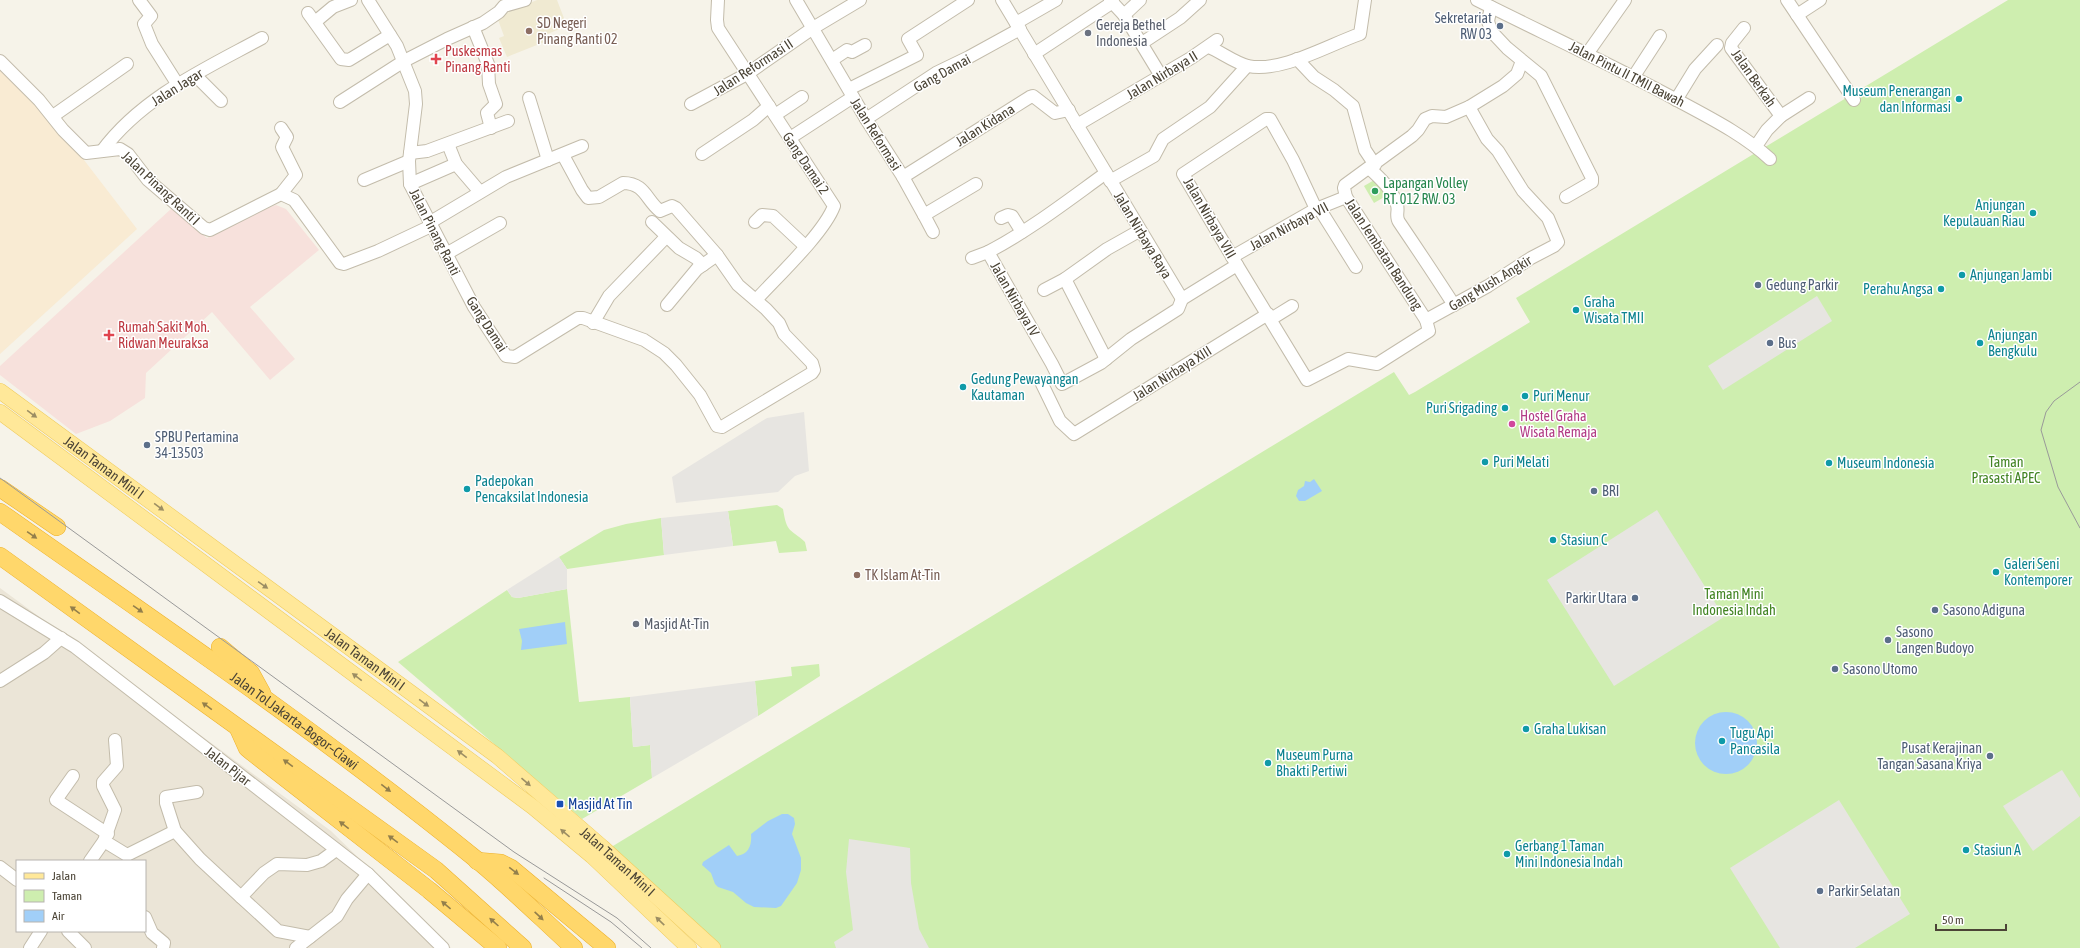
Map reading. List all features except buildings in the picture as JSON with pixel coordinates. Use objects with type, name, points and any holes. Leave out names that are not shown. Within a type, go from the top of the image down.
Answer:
[{"type":"highway","points":[[0,488],[57,527]]},
{"type":"highway","name":"Jalan Tol Jakarta–Bogor–Ciawi","points":[[0,512],[265,698],[355,764],[477,860],[574,948]]},
{"type":"highway","points":[[0,556],[436,870],[522,948]]},
{"type":"highway","points":[[220,647],[251,673],[265,698]]},
{"type":"highway","points":[[238,728],[247,748],[252,753],[429,890],[498,948]]},
{"type":"highway","points":[[477,860],[501,863],[511,868],[608,948]]},
{"type":"highway","points":[[574,920],[583,937],[593,948]]},
{"type":"main road","name":"Jalan Taman Mini I","points":[[0,391],[497,756],[713,948]]},
{"type":"main road","name":"Jalan Taman Mini I","points":[[0,412],[533,807],[592,856],[689,948]]},
{"type":"street","points":[[139,0],[150,16],[144,24],[148,37],[178,85]]},
{"type":"street","points":[[351,0],[311,18],[338,57],[349,60],[390,35]]},
{"type":"street","points":[[340,102],[404,61],[493,17],[503,3],[525,0]]},
{"type":"street","name":"Gang Damai 2","points":[[718,0],[716,20],[718,28],[834,206],[831,214],[805,246],[756,300]]},
{"type":"street","name":"Jalan Reformasi","points":[[796,0],[866,119],[903,177],[933,232]]},
{"type":"street","name":"Jalan Reformasi II","points":[[691,104],[747,74],[813,28],[860,0]]},
{"type":"street","points":[[790,138],[851,93],[916,55],[908,39],[968,0]]},
{"type":"street","name":"Jalan Nirbaya Raya","points":[[1002,0],[1078,125],[1139,231],[1182,299]]},
{"type":"street","name":"Gang Damai","points":[[866,119],[936,73],[969,57],[1056,0]]},
{"type":"street","points":[[1124,15],[1140,0]]},
{"type":"street","points":[[1142,43],[1180,18],[1200,0]]},
{"type":"street","points":[[1247,66],[1263,68],[1297,59],[1360,34],[1365,0]]},
{"type":"street","name":"Jalan Pintu II TMII Bawah","points":[[1477,0],[1634,76],[1756,146],[1770,159]]},
{"type":"street","points":[[1587,54],[1626,0]]},
{"type":"street","points":[[1787,0],[1854,100]]},
{"type":"street","points":[[1797,15],[1820,0]]},
{"type":"street","name":"Jalan Pinang Ranti","points":[[372,1],[404,61],[416,91],[409,157],[410,184],[462,284]]},
{"type":"street","points":[[1034,54],[1112,1],[1124,15],[1161,76]]},
{"type":"street","points":[[1491,7],[1488,21],[1492,31],[1522,61],[1541,76],[1592,178],[1592,182],[1566,197]]},
{"type":"street","points":[[473,27],[488,64],[489,84],[496,104],[488,113],[491,128]]},
{"type":"street","name":"Jalan Berkah","points":[[1744,28],[1732,43],[1731,48],[1781,116],[1767,130],[1756,146]]},
{"type":"street","points":[[1634,76],[1660,36]]},
{"type":"street","name":"Jalan Jagar","points":[[102,151],[126,123],[153,101],[195,75],[262,38]]},
{"type":"street","name":"Jalan Nirbaya II","points":[[1078,125],[1213,44],[1247,66]]},
{"type":"street","points":[[1676,100],[1695,69],[1717,44]]},
{"type":"street","points":[[832,60],[847,50],[852,52],[865,45]]},
{"type":"street","points":[[1297,59],[1314,78],[1334,90],[1353,106],[1365,150],[1372,166],[1390,191],[1397,206],[1396,214],[1398,221],[1408,233],[1454,305]]},
{"type":"street","name":"Jalan Pinang Ranti I","points":[[0,61],[86,153],[120,149],[128,154],[148,180],[204,228],[210,230],[280,194]]},
{"type":"street","name":"Jalan Jembatan Bandung","points":[[1270,317],[1307,380],[1348,359],[1372,364],[1381,362],[1427,334],[1429,328],[1426,320],[1346,197],[1344,188],[1345,185],[1412,136],[1418,130],[1425,118],[1432,116],[1446,117],[1469,107],[1504,86],[1517,74],[1522,61]]},
{"type":"street","points":[[53,116],[127,64]]},
{"type":"street","name":"Jalan Nirbaya IV","points":[[1106,359],[1062,384],[988,252],[1108,177],[1154,156],[1163,139],[1210,107],[1247,66]]},
{"type":"street","points":[[195,75],[221,101]]},
{"type":"street","name":"Jalan Kidana","points":[[903,177],[1030,97],[1033,96],[1055,113],[1068,110]]},
{"type":"street","points":[[702,154],[753,120],[802,97]]},
{"type":"street","points":[[529,98],[548,160]]},
{"type":"street","points":[[1781,116],[1809,98]]},
{"type":"street","name":"Gang Mush. Angkir","points":[[1426,320],[1488,286],[1531,258],[1554,246],[1558,242],[1548,218],[1523,191],[1498,151],[1487,138],[1469,107]]},
{"type":"street","name":"Jalan Nirbaya VIII","points":[[1235,261],[1180,169],[1266,119],[1270,119],[1273,122],[1317,208]]},
{"type":"street","points":[[364,180],[409,157],[508,121]]},
{"type":"street","points":[[281,128],[287,137],[282,147],[296,176],[280,194],[294,200],[307,216],[321,239],[340,263],[344,264],[378,251],[430,224],[506,177],[582,146]]},
{"type":"street","points":[[448,144],[456,164],[480,192]]},
{"type":"street","points":[[563,155],[588,198],[598,197],[621,184],[626,183],[644,190],[660,211],[672,206],[683,216],[717,255],[738,284],[779,323],[784,334],[812,363],[814,370],[812,373],[725,427],[717,426],[700,395],[676,365],[664,353],[644,340],[593,322],[609,296],[666,237]]},
{"type":"street","points":[[410,184],[456,164]]},
{"type":"street","points":[[924,216],[976,184]]},
{"type":"street","name":"Jalan Nirbaya VII","points":[[1235,261],[1317,208],[1346,197]]},
{"type":"street","points":[[1317,208],[1356,267]]},
{"type":"street","points":[[755,222],[762,215],[773,216],[805,246]]},
{"type":"street","points":[[1001,218],[1008,215],[1012,216],[1022,232]]},
{"type":"street","points":[[652,222],[679,248],[696,258],[703,265]]},
{"type":"street","points":[[446,254],[500,223]]},
{"type":"street","points":[[1044,290],[1065,279],[1107,249],[1139,231]]},
{"type":"street","points":[[972,258],[988,252]]},
{"type":"street","points":[[667,305],[703,265],[717,255]]},
{"type":"street","points":[[1065,279],[1106,359],[1131,339],[1180,307],[1182,299],[1235,261],[1270,317]]},
{"type":"street","name":"Gang Damai","points":[[462,284],[484,323],[504,354],[510,358],[515,357],[578,318],[593,322]]},
{"type":"street","name":"Jalan Nirbaya XIII","points":[[1042,384],[1063,426],[1071,432],[1076,432],[1270,317],[1292,306]]},
{"type":"street","name":"Jalan Pijar","points":[[0,601],[75,647],[368,874],[442,948]]},
{"type":"street","points":[[1,678],[44,653],[61,638]]},
{"type":"street","points":[[91,860],[106,838],[115,810],[103,786],[103,782],[117,766],[115,740]]},
{"type":"street","points":[[73,776],[56,800],[106,838],[126,858],[175,831]]},
{"type":"street","points":[[197,792],[166,797],[166,803],[175,831],[200,859],[278,931],[310,937]]},
{"type":"street","points":[[241,897],[264,873],[277,864],[307,865],[321,861],[336,850]]},
{"type":"street","points":[[0,866],[16,879]]},
{"type":"street","points":[[296,948],[336,916],[368,874]]},
{"type":"street","points":[[146,919],[152,933],[164,944],[164,948]]},
{"type":"street","points":[[30,948],[40,932]]},
{"type":"street","points":[[69,932],[85,948]]},
{"type":"shaded area","name":"SD Negeri Pinang Ranti 02","points":[[537,0],[557,0],[567,26],[545,35],[547,41],[507,57],[499,38],[504,36],[497,17]]},
{"type":"shaded area","points":[[0,66],[44,108],[137,229],[0,354]]},
{"type":"shaded area","name":"Rumah Sakit Moh. Ridwan Meuraksa","points":[[276,205],[286,209],[319,250],[250,307],[295,359],[270,380],[212,312],[146,373],[145,398],[110,421],[76,434],[0,375],[0,366],[172,208],[207,238],[250,215]]},
{"type":"shaded area","name":"Bus","points":[[1817,296],[1832,321],[1723,390],[1708,366]]},
{"type":"shaded area","points":[[804,412],[809,471],[795,476],[778,492],[676,503],[672,477],[767,418]]},
{"type":"shaded area","name":"Parkir Utara","points":[[1657,510],[1724,617],[1614,686],[1547,580]]},
{"type":"shaded area","points":[[728,511],[733,546],[664,555],[661,518]]},
{"type":"shaded area","points":[[559,557],[567,569],[567,589],[518,598],[512,597],[507,590]]},
{"type":"shaded area","points":[[0,588],[331,831],[451,948],[0,948]]},
{"type":"shaded area","points":[[755,681],[758,716],[652,778],[650,745],[633,747],[630,697]]},
{"type":"shaded area","points":[[2062,770],[2080,798],[2080,816],[2033,851],[2003,806]]},
{"type":"shaded area","name":"Parkir Selatan","points":[[1839,800],[1910,914],[1855,948],[1780,948],[1730,868]]},
{"type":"shaded area","points":[[849,839],[910,848],[911,883],[919,929],[929,948],[836,948],[834,942],[853,930],[846,872]]},
{"type":"green space","name":"Taman Mini Indonesia Indah","points":[[2008,0],[2080,0],[2080,948],[716,948],[608,849],[1394,372],[1409,395],[1415,392],[1530,322],[1516,298]]},
{"type":"green space","name":"Lapangan Volley RT. 012 RW. 03","points":[[1376,179],[1386,196],[1374,203],[1364,186]]},
{"type":"green space","points":[[777,505],[783,509],[786,523],[790,530],[805,542],[807,551],[779,553],[776,541],[733,546],[728,511]]},
{"type":"green space","points":[[661,518],[664,555],[567,569],[559,557],[604,530],[626,524]]},
{"type":"green space","points":[[567,589],[579,702],[630,697],[633,747],[650,745],[652,778],[582,819],[398,662],[507,590],[512,597],[518,598]]},
{"type":"green space","points":[[819,664],[820,676],[758,716],[755,681],[792,676],[791,667]]},
{"type":"water","points":[[1314,479],[1322,491],[1305,501],[1299,501],[1296,496],[1298,490],[1304,486],[1305,481],[1310,482]]},
{"type":"water","points":[[565,622],[567,644],[521,650],[522,641],[519,629]]},
{"type":"water","points":[[1726,712],[1738,714],[1748,721],[1755,731],[1757,743],[1755,755],[1748,765],[1738,772],[1726,774],[1714,772],[1704,765],[1697,755],[1695,743],[1697,731],[1704,721],[1714,714]]},
{"type":"water","points":[[782,814],[788,814],[794,818],[795,824],[792,834],[801,858],[801,870],[797,883],[781,906],[776,908],[754,907],[746,903],[733,892],[718,887],[715,884],[711,873],[702,865],[703,862],[729,845],[737,856],[741,855],[749,848],[751,834],[768,821]]},
{"type":"tram line","points":[[2080,382],[2054,401],[2046,412],[2041,430],[2058,487],[2080,528]]},
{"type":"tram line","points":[[0,478],[514,852],[617,918],[651,948]]},
{"type":"tram line","points":[[544,878],[611,922],[642,948]]},
{"type":"place","name":"Sekretariat RW 03","points":[[1500,26]]},
{"type":"place","name":"SD Negeri Pinang Ranti 02","points":[[529,31]]},
{"type":"place","name":"Gereja Bethel Indonesia","points":[[1088,33]]},
{"type":"place","name":"Puskesmas Pinang Ranti","points":[[436,59]]},
{"type":"place","name":"Museum Penerangan dan Informasi","points":[[1959,99]]},
{"type":"place","name":"Lapangan Volley RT. 012 RW. 03","points":[[1375,191]]},
{"type":"place","name":"Anjungan Kepulauan Riau","points":[[2033,213]]},
{"type":"place","name":"Anjungan Jambi","points":[[1962,275]]},
{"type":"place","name":"Gedung Parkir","points":[[1758,285]]},
{"type":"place","name":"Perahu Angsa","points":[[1941,289]]},
{"type":"place","name":"Graha Wisata TMII","points":[[1576,310]]},
{"type":"place","name":"Rumah Sakit Moh. Ridwan Meuraksa","points":[[109,335]]},
{"type":"place","name":"Bus","points":[[1770,343]]},
{"type":"place","name":"Anjungan Bengkulu","points":[[1980,343]]},
{"type":"place","name":"Gedung Pewayangan Kautaman","points":[[963,387]]},
{"type":"place","name":"Puri Menur","points":[[1525,396]]},
{"type":"place","name":"Puri Srigading","points":[[1505,408]]},
{"type":"place","name":"Hostel Graha Wisata Remaja","points":[[1512,424]]},
{"type":"place","name":"SPBU Pertamina 34-13503","points":[[147,445]]},
{"type":"place","name":"Puri Melati","points":[[1485,462]]},
{"type":"place","name":"Museum Indonesia","points":[[1829,463]]},
{"type":"place","name":"Padepokan Pencaksilat Indonesia","points":[[467,489]]},
{"type":"place","name":"BRI","points":[[1594,491]]},
{"type":"place","name":"Stasiun C","points":[[1553,540]]},
{"type":"place","name":"Galeri Seni Kontemporer","points":[[1996,572]]},
{"type":"place","name":"TK Islam At-Tin","points":[[857,575]]},
{"type":"place","name":"Parkir Utara","points":[[1635,598]]},
{"type":"place","name":"Sasono Adiguna","points":[[1935,610]]},
{"type":"place","name":"Masjid At-Tin","points":[[636,624]]},
{"type":"place","name":"Sasono Langen Budoyo","points":[[1888,640]]},
{"type":"place","name":"Sasono Utomo","points":[[1835,669]]},
{"type":"place","name":"Graha Lukisan","points":[[1526,729]]},
{"type":"place","name":"Tugu Api Pancasila","points":[[1722,741]]},
{"type":"place","name":"Pusat Kerajinan Tangan Sasana Kriya","points":[[1990,756]]},
{"type":"place","name":"Museum Purna Bhakti Pertiwi","points":[[1268,763]]},
{"type":"place","name":"Masjid At Tin","points":[[560,804]]},
{"type":"place","name":"Stasiun A","points":[[1966,850]]},
{"type":"place","name":"Gerbang 1 Taman Mini Indonesia Indah","points":[[1507,854]]},
{"type":"place","name":"Parkir Selatan","points":[[1820,891]]},
{"type":"park label","name":"Taman Prasasti APEC","points":[[2006,470]]}]
